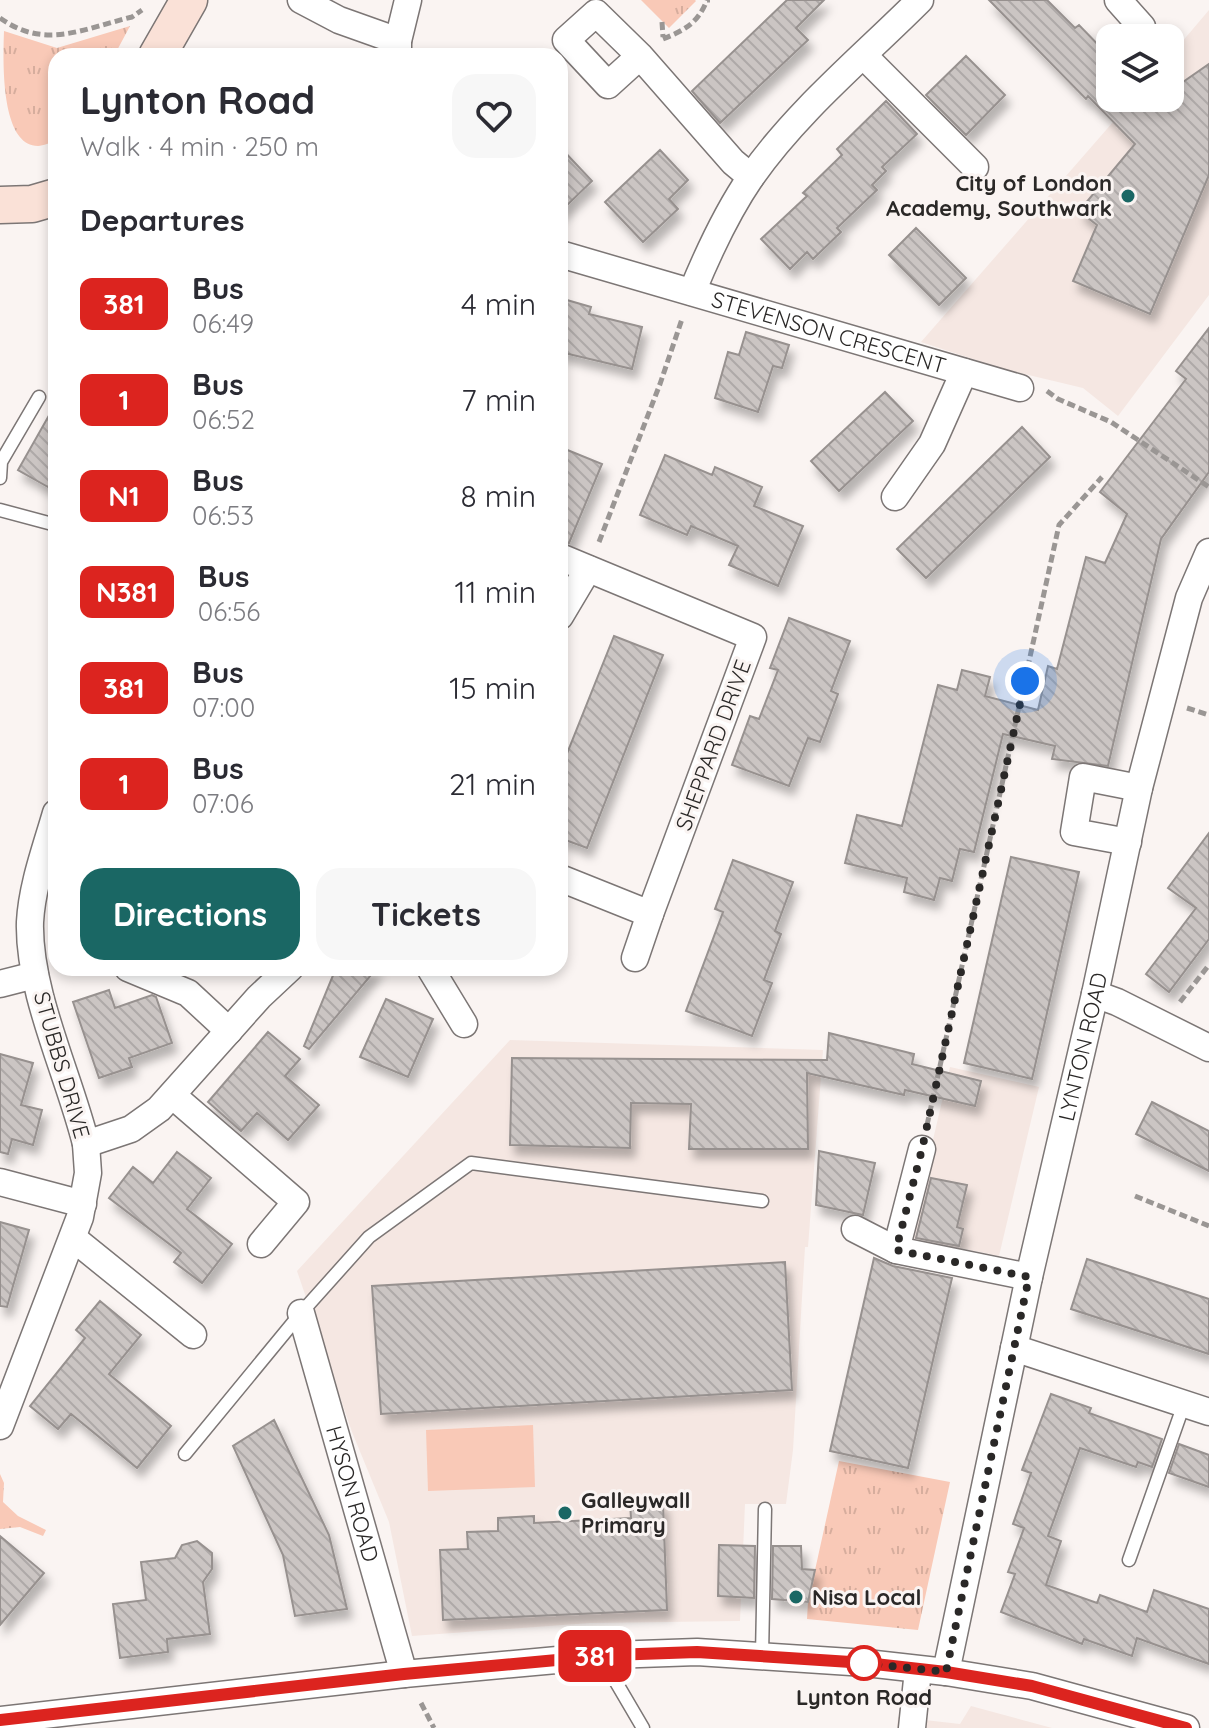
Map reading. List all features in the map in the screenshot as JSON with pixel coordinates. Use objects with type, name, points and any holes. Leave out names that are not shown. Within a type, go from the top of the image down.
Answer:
[{"type":"main road","points":[[162,48],[189,0]]},
{"type":"main road","points":[[0,205],[32,204],[48,199]]},
{"type":"street","points":[[301,0],[396,48]]},
{"type":"street","points":[[398,48],[408,0]]},
{"type":"street","name":"STEVENSON CRESCENT","points":[[687,304],[736,201],[751,177],[795,123],[920,0]]},
{"type":"street","points":[[1118,0],[1139,24]]},
{"type":"street","points":[[647,52],[733,162],[751,177]]},
{"type":"street","points":[[864,56],[975,167]]},
{"type":"street","name":"STEVENSON CRESCENT","points":[[568,257],[687,304],[1020,388]]},
{"type":"street","name":"STEVENSON CRESCENT","points":[[895,497],[932,444],[964,372]]},
{"type":"street","name":"LYNTON ROAD","points":[[946,1672],[1029,1277],[1139,788],[1189,598],[1209,552]]},
{"type":"street","name":"SHEPPARD DRIVE","points":[[568,557],[592,558],[753,637],[635,958]]},
{"type":"street","points":[[568,602],[592,558]]},
{"type":"street","points":[[1128,842],[1074,832],[1083,777],[1139,788]]},
{"type":"street","name":"STUBBS DRIVE","points":[[0,1426],[10,1377],[73,1238],[88,1173],[86,1144],[35,975],[31,918],[48,847]]},
{"type":"street","points":[[568,881],[650,914]]},
{"type":"street","name":"STUBBS DRIVE","points":[[0,984],[35,975]]},
{"type":"street","points":[[147,976],[188,993],[229,1031]]},
{"type":"street","points":[[86,1144],[131,1129],[159,1109],[282,976]]},
{"type":"street","points":[[435,976],[464,1024]]},
{"type":"street","points":[[1095,994],[1209,1048]]},
{"type":"street","points":[[172,1095],[296,1202],[261,1244]]},
{"type":"street","points":[[896,1250],[922,1149]]},
{"type":"street","points":[[0,1182],[83,1204]]},
{"type":"street","points":[[855,1229],[896,1250],[1029,1277]]},
{"type":"street","points":[[73,1238],[193,1335]]},
{"type":"street","name":"HYSON ROAD","points":[[301,1313],[404,1674]]},
{"type":"street","points":[[1014,1348],[1209,1412]]},
{"type":"street","points":[[0,1720],[404,1674],[611,1655],[697,1652],[946,1672],[1032,1686],[1186,1728]]},
{"type":"street","points":[[912,1728],[918,1670]]},
{"type":"lane","points":[[0,478],[1,462],[39,397]]},
{"type":"lane","points":[[0,510],[48,523]]},
{"type":"lane","points":[[185,1454],[301,1313],[369,1237],[471,1163],[762,1201]]},
{"type":"lane","points":[[1129,1560],[1184,1404]]},
{"type":"lane","points":[[762,1655],[765,1509]]},
{"type":"lane","points":[[611,1655],[616,1682],[643,1728]]},
{"type":"path","points":[[647,52],[663,39],[685,30],[701,16],[708,0]]},
{"type":"path","points":[[0,18],[28,33],[48,37],[132,17]]},
{"type":"path","points":[[662,22],[663,39]]},
{"type":"path","points":[[592,558],[660,384],[687,304]]},
{"type":"path","points":[[1058,399],[1111,422],[1209,487]]},
{"type":"path","points":[[922,1149],[1059,525],[1102,477]]},
{"type":"path","points":[[1163,1025],[1209,965]]},
{"type":"path","points":[[1135,1196],[1209,1226]]},
{"type":"path","points":[[421,1703],[434,1728]]},
{"type":"shaded area","name":"City of London Academy, Southwark","points":[[1209,10],[1209,295],[1118,416],[1083,388],[1003,369],[921,342],[1122,112],[1184,112],[1184,39]]},
{"type":"shaded area","points":[[510,1040],[823,1050],[808,1247],[805,1247],[793,1450],[786,1504],[745,1504],[740,1621],[590,1623],[412,1636],[389,1522],[352,1432],[297,1271]]},
{"type":"shaded area","points":[[950,1067],[1039,1087],[999,1256],[910,1238]]},
{"type":"shaded area","points":[[971,1706],[1052,1728],[897,1728],[898,1717],[960,1724]]},
{"type":"green space","points":[[641,0],[695,0],[696,1],[669,28]]},
{"type":"green space","points":[[130,26],[118,48],[57,48]]},
{"type":"green space","points":[[4,31],[57,48],[48,48],[48,143],[38,146],[26,142],[10,117],[4,80]]},
{"type":"green space","points":[[533,1425],[535,1487],[428,1491],[426,1430]]},
{"type":"green space","points":[[839,1461],[950,1482],[918,1630],[807,1619]]},
{"type":"green space","points":[[0,1474],[4,1483],[3,1502],[18,1516],[46,1530],[43,1536],[20,1527],[0,1529]]},
{"type":"building","points":[[787,0],[824,0],[796,28],[808,40],[720,123],[692,91]]},
{"type":"building","points":[[989,0],[1047,0],[1075,28],[1079,25],[1096,43],[1096,104],[1088,96],[1086,99]]},
{"type":"building","points":[[966,56],[1005,95],[966,135],[926,95]]},
{"type":"building","points":[[1209,64],[1209,175],[1150,314],[1073,281],[1097,225],[1079,211],[1135,144],[1104,112],[1184,112],[1184,81]]},
{"type":"building","points":[[886,101],[917,134],[882,167],[886,171],[872,185],[877,190],[837,228],[841,232],[813,259],[807,252],[790,269],[761,239],[807,196],[803,193],[842,155],[837,149]]},
{"type":"building","points":[[660,150],[688,180],[669,199],[678,209],[643,242],[605,202]]},
{"type":"building","points":[[568,156],[592,181],[568,204]]},
{"type":"building","points":[[916,228],[966,278],[939,305],[889,255]]},
{"type":"building","points":[[568,300],[591,307],[589,314],[642,327],[632,369],[568,354]]},
{"type":"building","points":[[1209,328],[1209,472],[1161,539],[1108,766],[1052,759],[1055,746],[1003,734],[974,852],[960,849],[952,881],[940,878],[934,900],[904,892],[907,878],[845,863],[857,815],[902,826],[938,685],[957,690],[962,670],[990,677],[985,696],[1038,710],[1048,666],[1057,669],[1086,557],[1105,563],[1127,514],[1100,492],[1186,379],[1176,371]]},
{"type":"building","points":[[746,332],[789,345],[782,368],[773,366],[758,412],[715,398],[728,352],[739,355]]},
{"type":"building","points":[[885,392],[913,421],[839,491],[811,461]]},
{"type":"building","points":[[48,417],[48,487],[18,470]]},
{"type":"building","points":[[1022,427],[1050,457],[926,578],[897,549]]},
{"type":"building","points":[[568,450],[602,464],[568,543]]},
{"type":"building","points":[[665,455],[712,475],[715,467],[762,487],[754,506],[803,526],[778,586],[729,565],[738,546],[691,526],[687,535],[640,515]]},
{"type":"building","points":[[789,618],[850,641],[831,691],[838,694],[820,742],[808,738],[789,786],[732,765],[750,716],[759,719],[778,670],[770,668]]},
{"type":"building","points":[[614,636],[663,655],[587,848],[568,841],[568,751]]},
{"type":"building","points":[[1209,833],[1209,939],[1169,992],[1146,974],[1196,908],[1168,888]]},
{"type":"building","points":[[1011,857],[1079,872],[1032,1079],[964,1063]]},
{"type":"building","points":[[733,860],[793,882],[775,931],[781,934],[764,980],[772,983],[752,1036],[686,1011],[723,912],[715,909]]},
{"type":"building","points":[[333,976],[370,976],[309,1049],[304,1046]]},
{"type":"building","points":[[109,990],[115,1008],[152,995],[156,997],[172,1043],[129,1058],[132,1067],[99,1078],[73,1002]]},
{"type":"building","points":[[386,999],[433,1019],[408,1077],[360,1057]]},
{"type":"building","points":[[268,1032],[300,1059],[285,1076],[319,1105],[288,1140],[257,1113],[241,1131],[208,1102]]},
{"type":"building","points":[[829,1033],[914,1054],[912,1064],[981,1081],[975,1106],[905,1090],[904,1095],[807,1073],[808,1149],[689,1149],[691,1104],[631,1103],[630,1148],[510,1145],[512,1058],[827,1060]]},
{"type":"building","points":[[0,1054],[33,1063],[21,1105],[42,1110],[33,1145],[12,1139],[8,1154],[0,1152]]},
{"type":"building","points":[[1152,1102],[1209,1131],[1209,1171],[1136,1134]]},
{"type":"building","points":[[819,1151],[875,1163],[863,1215],[816,1205]]},
{"type":"building","points":[[177,1152],[211,1178],[187,1209],[232,1244],[202,1283],[174,1262],[181,1253],[109,1198],[133,1167],[153,1183]]},
{"type":"building","points":[[931,1178],[967,1185],[957,1227],[963,1229],[959,1246],[916,1238]]},
{"type":"building","points":[[0,1222],[29,1230],[7,1307],[0,1306]]},
{"type":"building","points":[[874,1258],[893,1266],[952,1278],[908,1468],[830,1451]]},
{"type":"building","points":[[1087,1259],[1209,1299],[1209,1354],[1071,1309]]},
{"type":"building","points":[[785,1262],[792,1390],[381,1414],[372,1286]]},
{"type":"building","points":[[100,1301],[141,1335],[109,1374],[171,1426],[137,1468],[71,1414],[58,1429],[30,1406],[85,1338],[76,1330]]},
{"type":"building","points":[[1051,1394],[1091,1408],[1089,1413],[1162,1439],[1152,1467],[1138,1462],[1136,1467],[1080,1448],[1048,1536],[1061,1541],[1046,1585],[1097,1603],[1100,1595],[1147,1612],[1154,1590],[1209,1609],[1209,1664],[1137,1638],[1132,1656],[1084,1639],[1082,1644],[1001,1612],[1015,1574],[1008,1572],[1024,1528],[1013,1524],[1031,1473],[1022,1470]]},
{"type":"building","points":[[274,1420],[329,1535],[347,1609],[295,1616],[283,1555],[233,1446]]},
{"type":"building","points":[[1179,1444],[1209,1455],[1209,1487],[1169,1473]]},
{"type":"building","points":[[663,1502],[667,1610],[443,1620],[440,1550],[468,1549],[467,1532],[498,1531],[498,1518],[534,1516],[534,1523],[631,1518],[630,1503]]},
{"type":"building","points":[[0,1536],[44,1573],[0,1625]]},
{"type":"building","points":[[197,1541],[212,1553],[212,1569],[203,1582],[210,1634],[167,1639],[168,1652],[120,1658],[113,1604],[146,1600],[141,1562],[175,1558],[182,1545]]},
{"type":"building","points":[[719,1545],[755,1546],[754,1598],[718,1596]]},
{"type":"building","points":[[773,1546],[801,1546],[802,1569],[815,1570],[808,1602],[772,1599]]},
{"type":"bus line","name":"381","points":[[0,1720],[404,1674],[611,1655],[697,1652],[866,1663],[946,1672],[1032,1686],[1186,1728]]},
{"type":"place","name":"City of London Academy, Southwark","points":[[1128,196]]},
{"type":"place","name":"Galleywall Primary","points":[[565,1513]]},
{"type":"place","name":"Nisa Local","points":[[796,1597]]},
{"type":"place","name":"Lynton Road","points":[[864,1663]]},
{"type":"route","points":[[864,1663],[946,1672],[1029,1277],[896,1250],[922,1149],[1025,681]]}]
